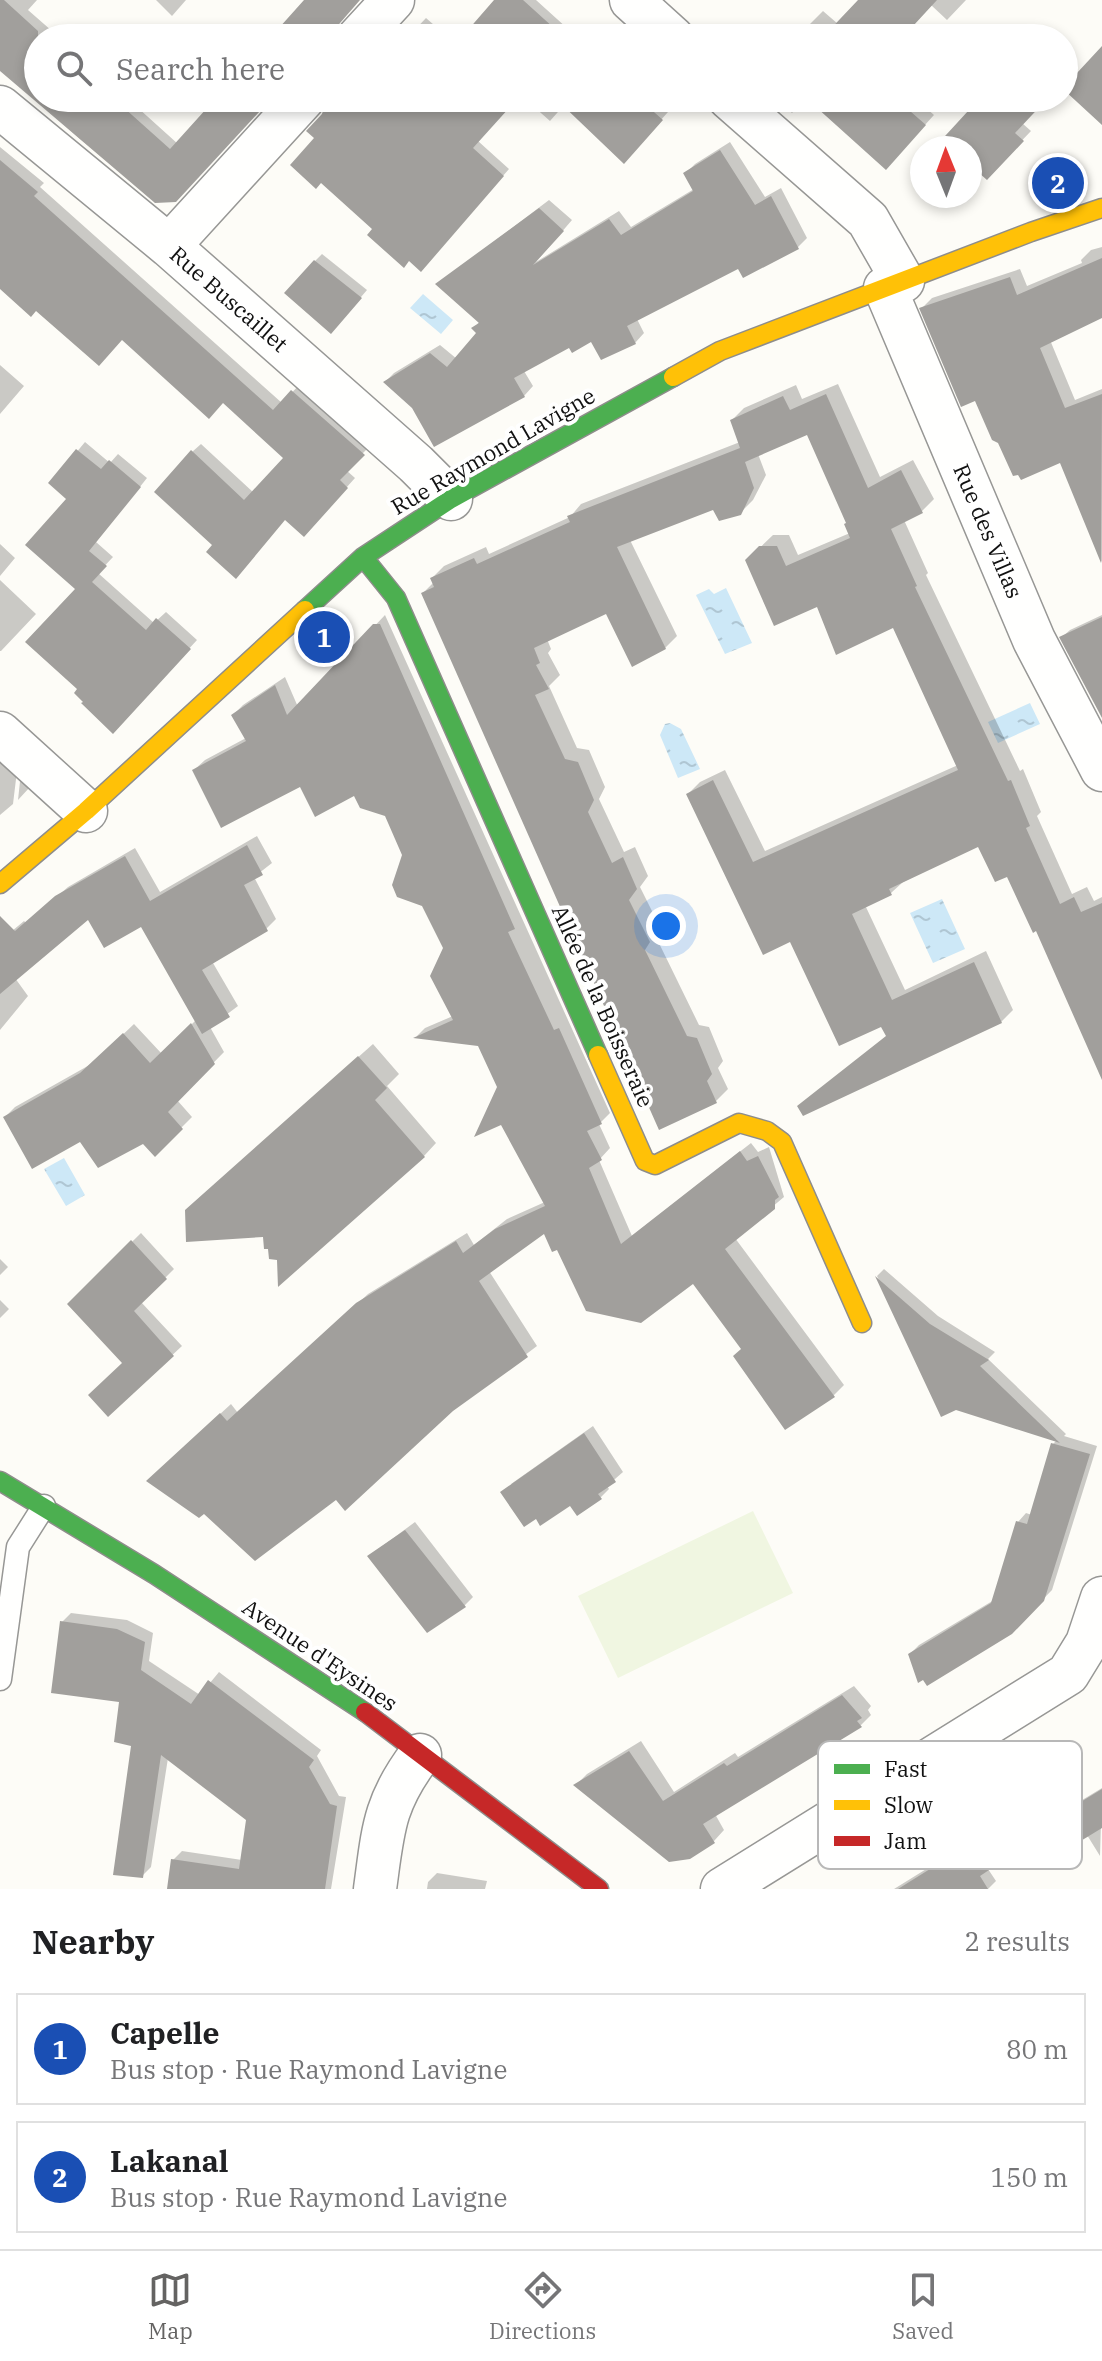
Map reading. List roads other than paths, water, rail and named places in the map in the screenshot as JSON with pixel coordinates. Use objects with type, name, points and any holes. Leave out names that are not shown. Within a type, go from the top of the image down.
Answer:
[{"type":"street","points":[[371,24],[393,0]]},
{"type":"street","points":[[631,0],[658,24]]},
{"type":"street","name":"Rue Buscaillet","points":[[0,107],[169,246],[404,453],[451,499]]},
{"type":"street","points":[[169,246],[291,112]]},
{"type":"street","name":"Rue des Villas","points":[[745,112],[868,220],[1034,640],[1102,770]]},
{"type":"street","name":"Rue Raymond Lavigne","points":[[0,884],[86,811],[363,557],[451,499],[720,351],[1031,232],[1102,208]]},
{"type":"street","name":"Allée de la Boisseraie","points":[[363,557],[396,598],[645,1161],[655,1165],[739,1123],[767,1131],[782,1142],[862,1323]]},
{"type":"street","points":[[0,733],[86,811]]},
{"type":"street","name":"Avenue d'Eysines","points":[[0,1481],[352,1702],[599,1889]]},
{"type":"street","points":[[960,1741],[1068,1674],[1087,1643],[1102,1598]]},
{"type":"street","points":[[375,1889],[385,1819],[400,1782],[420,1755]]},
{"type":"street","points":[[722,1889],[818,1829]]},
{"type":"lane","points":[[0,1679],[9,1544],[44,1506]]},
{"type":"water","points":[[423,294],[453,320],[441,334],[410,308]]},
{"type":"water","points":[[726,588],[752,643],[725,654],[696,595],[709,589],[714,594]]},
{"type":"water","points":[[1030,703],[1040,724],[998,743],[988,722]]},
{"type":"water","points":[[670,723],[681,729],[700,769],[678,778],[660,735],[665,724]]},
{"type":"water","points":[[942,899],[965,949],[933,963],[910,913]]},
{"type":"water","points":[[64,1158],[85,1195],[66,1206],[44,1169]]},
{"type":"place","name":"Lakanal","points":[[1058,183]]},
{"type":"place","name":"Capelle","points":[[324,637]]}]
